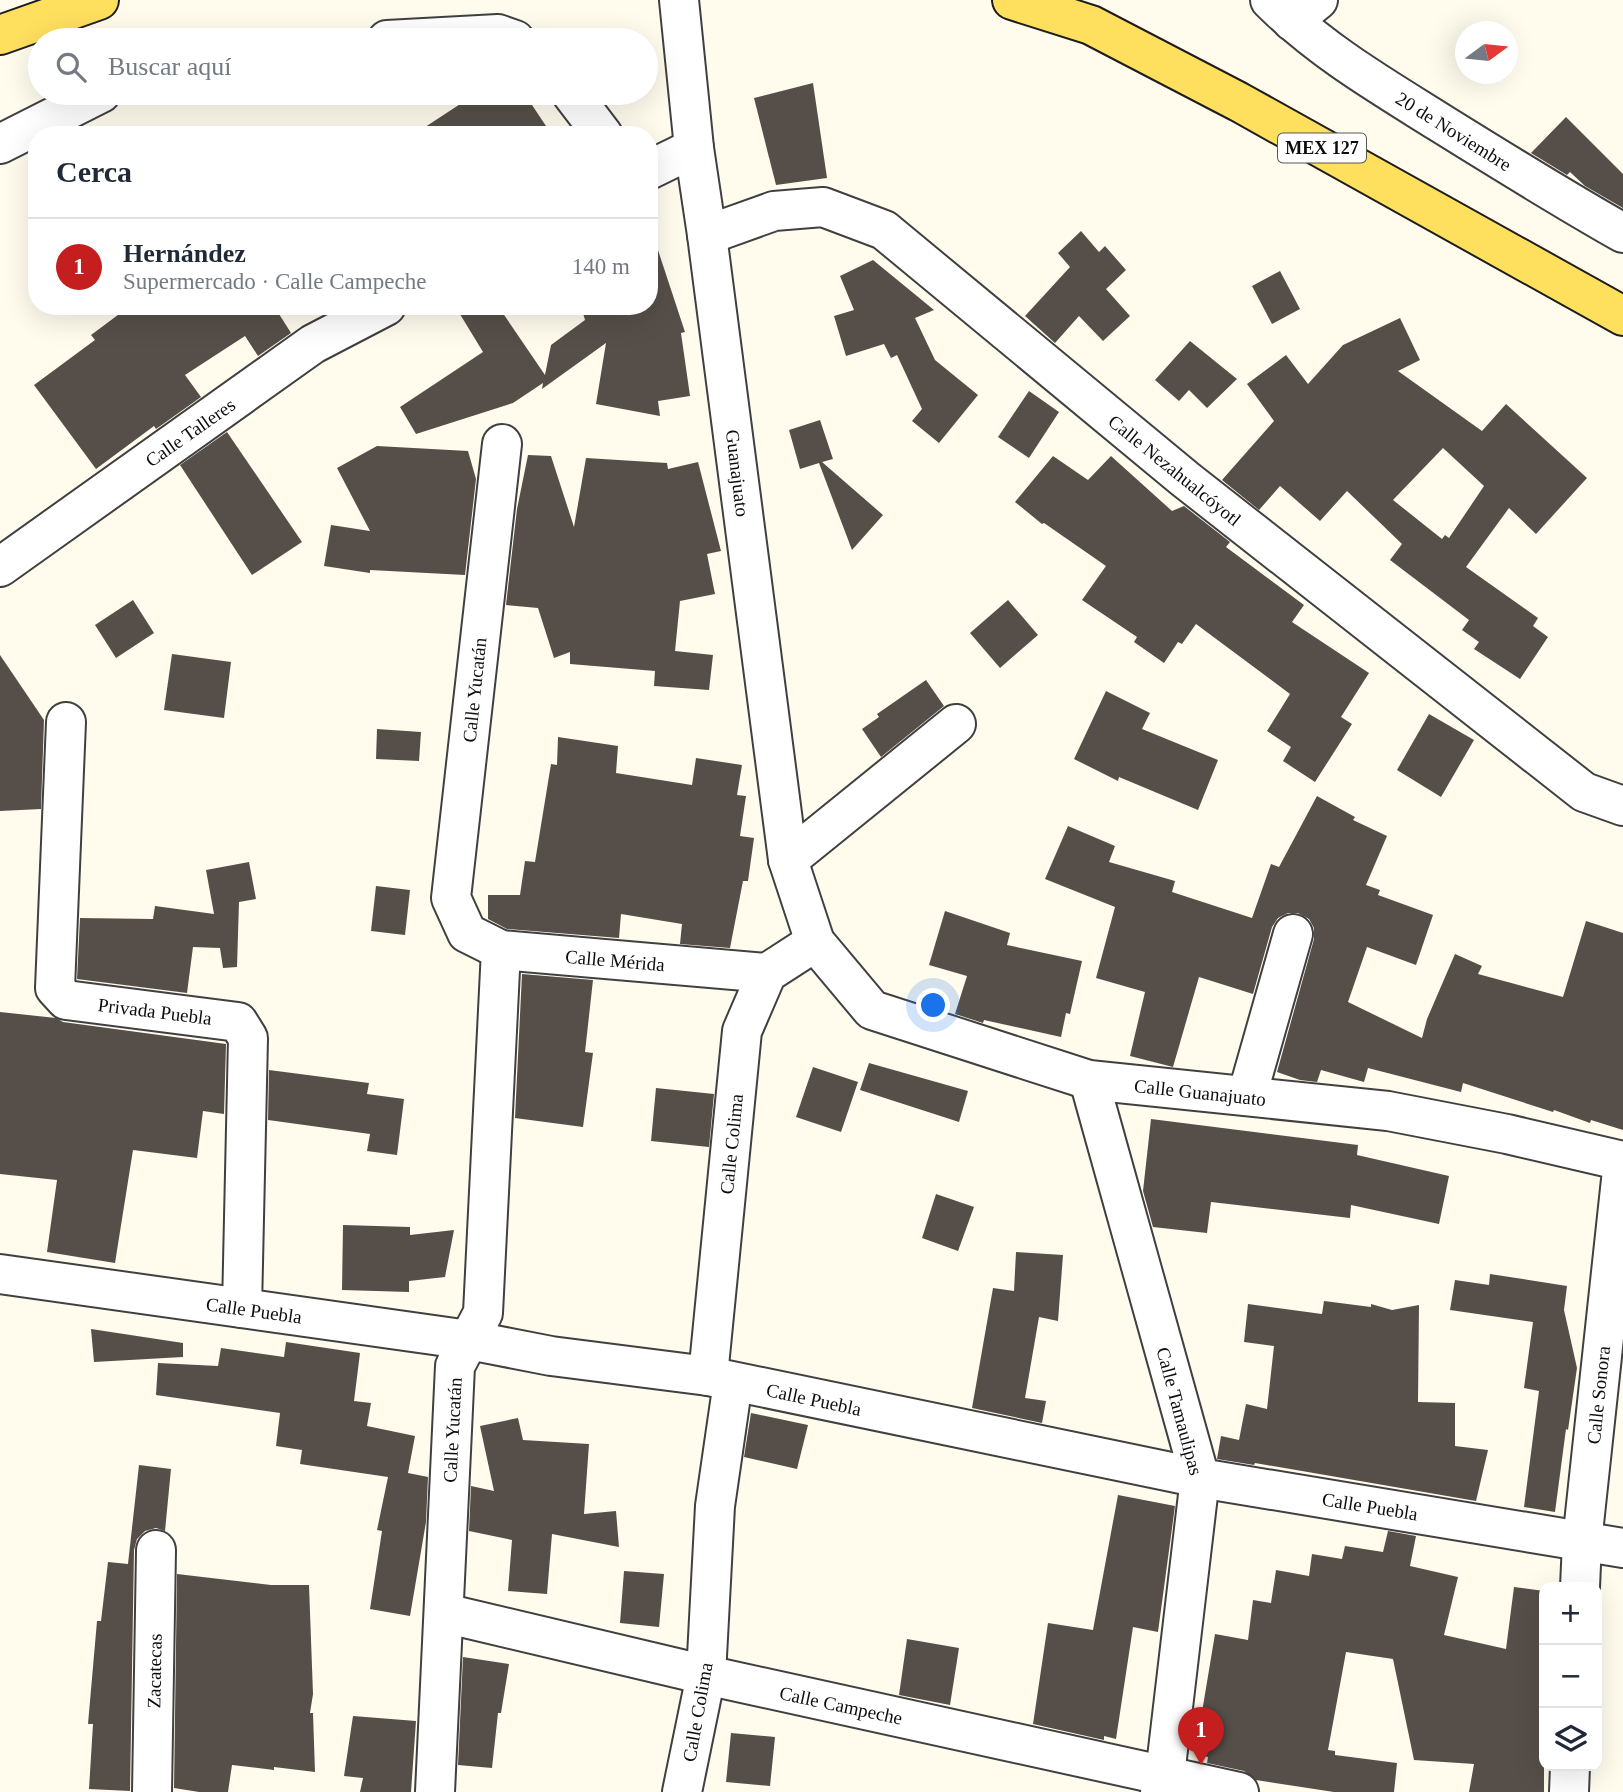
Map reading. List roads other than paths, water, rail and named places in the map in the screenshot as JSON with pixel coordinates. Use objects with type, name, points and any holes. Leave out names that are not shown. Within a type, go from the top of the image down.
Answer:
[{"type":"main road","points":[[0,35],[99,0]]},
{"type":"main road","name":"MEX 127","points":[[1012,0],[1091,25],[1239,102],[1623,316]]},
{"type":"street","name":"Guanajuato","points":[[679,0],[694,148],[788,860],[815,942]]},
{"type":"street","name":"20 de Noviembre","points":[[1293,7],[1345,63],[1565,200],[1623,233]]},
{"type":"street","points":[[36,126],[77,105]]},
{"type":"street","points":[[580,105],[596,126]]},
{"type":"street","points":[[0,144],[28,130]]},
{"type":"street","points":[[658,166],[694,148]]},
{"type":"street","name":"Calle Nezahualcóyotl","points":[[707,235],[774,211],[823,207],[884,230],[1185,479],[1562,775],[1584,792],[1623,806]]},
{"type":"street","name":"Calle Talleres","points":[[0,567],[313,344],[369,315]]},
{"type":"street","name":"Calle Yucatán","points":[[467,933],[451,898],[502,444]]},
{"type":"street","name":"Privada Puebla","points":[[66,722],[55,988],[66,1000],[238,1022],[248,1038],[242,1308]]},
{"type":"street","points":[[788,860],[956,724]]},
{"type":"street","name":"Calle Mérida","points":[[467,933],[501,950],[766,973]]},
{"type":"street","points":[[1247,1096],[1293,934]]},
{"type":"street","points":[[766,973],[815,942]]},
{"type":"street","name":"Calle Guanajuato","points":[[815,942],[873,1010],[1089,1080],[1388,1111],[1507,1134],[1623,1161]]},
{"type":"street","name":"Calle Yucatán","points":[[435,1792],[455,1366],[483,1313],[501,950]]},
{"type":"street","name":"Calle Colima","points":[[682,1792],[706,1675],[720,1379],[742,1031],[766,973]]},
{"type":"street","name":"Calle Tamaulipas","points":[[1089,1080],[1200,1478],[1163,1784]]},
{"type":"street","name":"Calle Sonora","points":[[1580,1582],[1582,1542],[1623,1161]]},
{"type":"street","name":"Calle Puebla","points":[[0,1274],[469,1340],[551,1356],[720,1379],[1200,1478],[1623,1548]]},
{"type":"street","name":"Zacatecas","points":[[152,1792],[156,1550]]},
{"type":"street","name":"Calle Campeche","points":[[444,1613],[1163,1784],[1239,1792]]},
{"type":"street","points":[[1569,1792],[1570,1771]]},
{"type":"place","name":"Hernández","points":[[1201,1765]]}]
